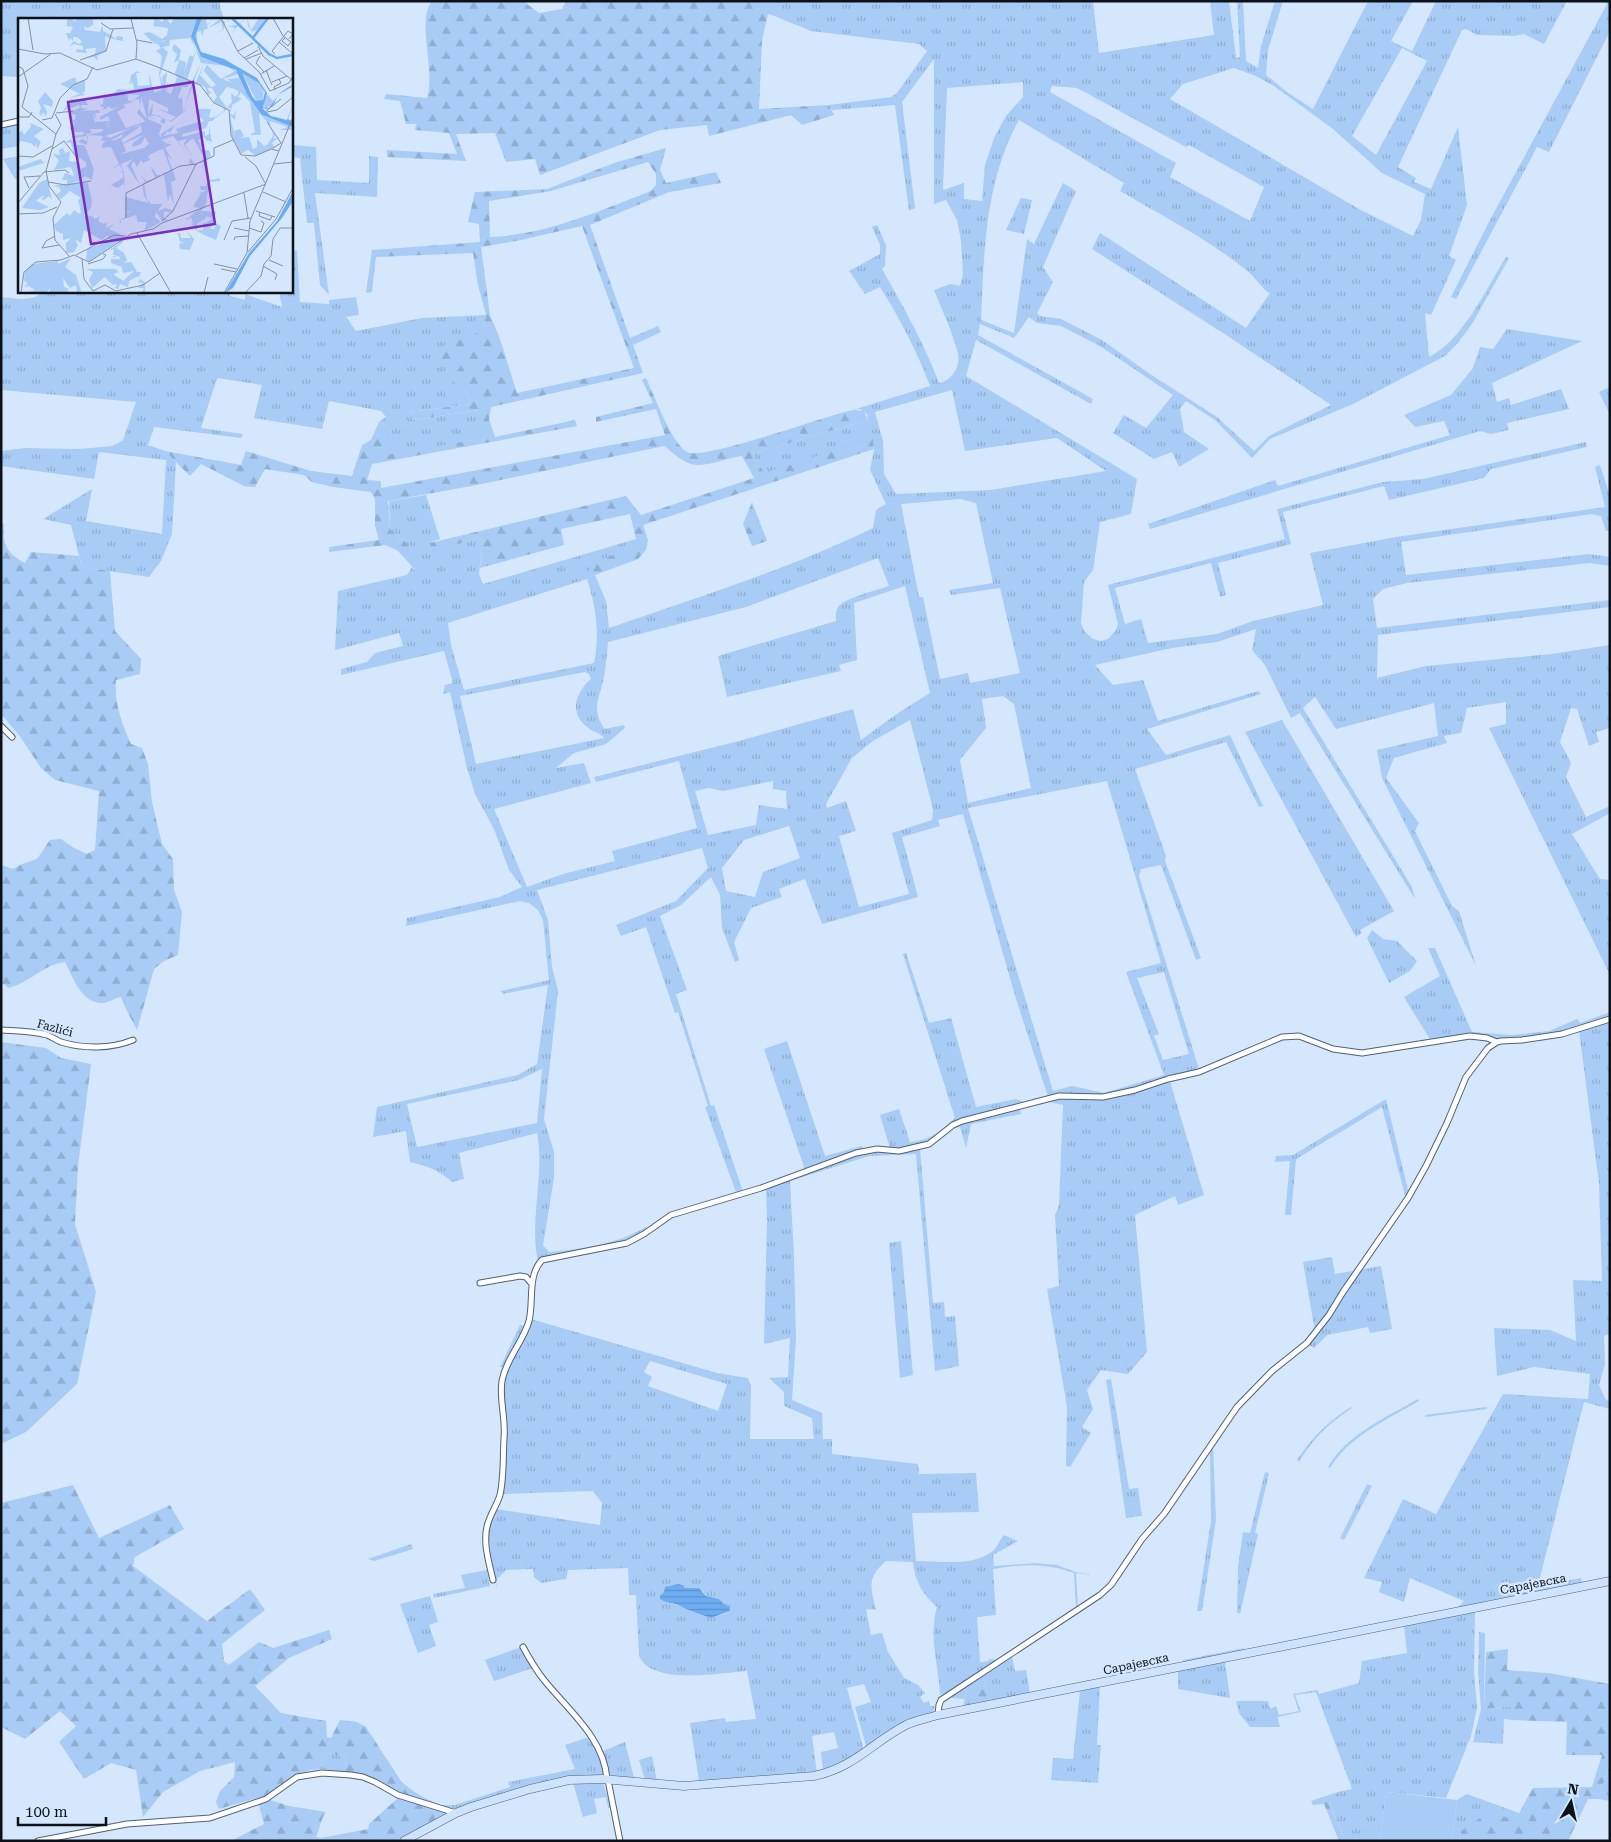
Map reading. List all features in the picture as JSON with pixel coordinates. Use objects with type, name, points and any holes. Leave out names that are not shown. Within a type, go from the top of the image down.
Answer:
[{"type":"main road","name":"Сарајевска","points":[[404,1841],[456,1813],[504,1796],[555,1783],[580,1779],[684,1786],[814,1776],[832,1772],[846,1766],[903,1727],[938,1715],[1610,1581]]},
{"type":"street","points":[[1,125],[18,121]]},
{"type":"street","points":[[1,726],[12,737]]},
{"type":"street","points":[[938,1715],[938,1705],[941,1700],[1100,1595],[1111,1585],[1142,1539],[1172,1503],[1237,1407],[1272,1371],[1307,1343],[1329,1316],[1348,1284],[1420,1179],[1466,1076],[1488,1048],[1497,1042],[1555,1035],[1610,1019]]},
{"type":"street","name":"Fazlići","points":[[1,1030],[46,1035],[63,1042],[105,1048],[114,1047],[133,1040]]},
{"type":"street","points":[[493,1580],[486,1528],[500,1495],[502,1480],[505,1420],[501,1388],[504,1373],[528,1322],[532,1302],[534,1271],[539,1263],[547,1257],[573,1255],[626,1243],[644,1234],[671,1215],[761,1188],[856,1153],[878,1149],[899,1151],[929,1144],[962,1121],[1066,1095],[1102,1097],[1135,1090],[1168,1079],[1199,1072],[1282,1037],[1299,1036],[1333,1049],[1362,1053],[1470,1036],[1487,1038],[1497,1042]]},
{"type":"street","points":[[480,1283],[520,1276],[526,1277],[532,1284]]},
{"type":"street","points":[[523,1647],[542,1678],[578,1719],[597,1746],[603,1758],[620,1841]]},
{"type":"street","points":[[38,1841],[126,1824],[210,1818],[266,1799],[296,1777],[322,1773],[351,1774],[363,1777],[398,1795],[456,1813]]},
{"type":"green space","points":[[1,1],[220,2],[224,18],[18,18],[18,77],[1,76]]},
{"type":"green space","points":[[432,1],[523,1],[539,13],[562,9],[566,1],[771,1],[762,40],[759,109],[829,105],[834,115],[802,125],[791,115],[709,136],[707,125],[660,130],[540,175],[535,159],[506,162],[495,133],[456,134],[466,161],[387,157],[387,150],[457,154],[449,133],[415,130],[416,124],[406,124],[400,101],[384,99],[386,94],[427,98],[429,74],[426,21]]},
{"type":"green space","points":[[771,1],[1093,1],[1099,53],[1214,35],[1210,1],[1229,1],[1236,58],[1240,57],[1237,1],[1243,1],[1246,61],[1258,68],[1261,46],[1275,1],[1283,1],[1268,50],[1266,75],[1313,109],[1368,1],[1413,1],[1391,41],[1412,51],[1436,1],[1567,1],[1544,44],[1524,34],[1515,36],[1477,35],[1466,29],[1462,30],[1398,167],[1416,178],[1414,182],[1431,189],[1458,127],[1467,205],[1449,256],[1456,260],[1431,315],[1425,313],[1429,357],[1453,339],[1473,313],[1506,257],[1509,258],[1472,324],[1458,343],[1445,356],[1353,404],[1270,439],[1252,458],[1215,420],[1186,401],[1180,409],[1184,432],[1209,449],[1179,467],[1172,452],[1154,459],[1113,433],[1124,415],[1146,428],[1173,395],[1100,346],[1061,326],[1037,323],[1029,317],[1014,338],[980,324],[978,335],[1093,399],[1091,404],[976,340],[966,376],[1137,479],[1131,514],[1100,522],[1093,570],[1084,582],[1081,624],[1085,632],[1093,639],[1101,641],[1108,639],[1116,630],[1118,624],[1108,585],[1285,539],[1277,509],[1383,482],[1423,479],[1586,442],[1587,447],[1491,469],[1484,478],[1389,500],[1384,486],[1283,512],[1291,544],[1218,563],[1226,595],[1220,597],[1211,563],[1115,588],[1125,624],[1141,619],[1148,643],[1217,634],[1253,621],[1323,605],[1310,553],[1396,537],[1605,507],[1595,467],[1600,465],[1610,496],[1610,531],[1606,531],[1601,516],[1592,514],[1401,542],[1406,575],[1589,554],[1610,557],[1610,566],[1590,563],[1407,583],[1383,589],[1373,599],[1377,628],[1610,600],[1610,607],[1378,635],[1377,678],[1426,666],[1551,654],[1610,645],[1610,728],[1596,732],[1599,742],[1589,746],[1577,709],[1571,708],[1560,742],[1571,763],[1566,777],[1586,817],[1610,806],[1610,813],[1572,834],[1600,879],[1610,880],[1610,975],[1489,728],[1506,724],[1506,702],[1467,708],[1461,733],[1444,736],[1447,743],[1394,758],[1386,778],[1419,823],[1415,831],[1452,906],[1459,911],[1476,966],[1382,778],[1377,750],[1438,736],[1434,703],[1336,729],[1315,697],[1303,708],[1412,887],[1415,899],[1300,713],[1291,718],[1265,665],[1252,650],[1256,629],[1217,642],[1172,648],[1095,665],[1113,685],[1143,680],[1158,721],[1258,691],[1261,694],[1147,729],[1166,755],[1230,735],[1263,806],[1259,807],[1226,742],[1135,769],[1166,856],[1165,861],[1201,958],[1196,960],[1161,865],[1141,869],[1139,876],[1199,1069],[1169,1078],[1204,1195],[1178,1205],[1175,1196],[1135,1215],[1147,1352],[1128,1374],[1101,1370],[1087,1390],[1093,1409],[1082,1427],[1091,1433],[1070,1467],[1066,1466],[1067,1407],[1047,1289],[1059,1286],[1055,1215],[1059,1205],[1063,1105],[1045,1101],[1049,1100],[1016,999],[963,814],[938,820],[940,826],[902,837],[918,897],[822,924],[805,879],[779,889],[782,897],[751,908],[734,942],[739,960],[735,962],[722,928],[720,895],[711,877],[681,905],[660,916],[687,990],[676,994],[711,1106],[714,1105],[743,1192],[737,1195],[705,1107],[708,1106],[678,1012],[675,1013],[646,927],[621,936],[616,925],[676,901],[708,868],[702,848],[537,890],[548,920],[552,967],[558,991],[544,1119],[554,1152],[554,1178],[543,1245],[549,1252],[574,1249],[612,1242],[646,1227],[649,1229],[636,1239],[538,1262],[535,1230],[539,1165],[537,1133],[459,1153],[464,1179],[452,1182],[432,1169],[410,1162],[406,1131],[373,1137],[377,1107],[518,1075],[537,1064],[548,985],[503,994],[501,991],[549,980],[543,920],[538,910],[529,903],[520,901],[406,926],[407,918],[500,897],[522,887],[509,870],[494,829],[475,794],[466,764],[450,692],[443,694],[445,685],[453,683],[444,651],[341,675],[341,669],[367,662],[375,653],[403,646],[399,633],[335,650],[338,591],[407,575],[412,567],[418,573],[411,547],[390,529],[389,501],[426,495],[440,539],[430,543],[468,541],[483,537],[479,574],[483,584],[636,539],[639,547],[621,553],[587,578],[595,575],[606,601],[609,628],[809,557],[873,528],[876,510],[886,504],[870,470],[874,449],[873,439],[764,474],[752,454],[868,420],[867,414],[860,409],[853,410],[930,386],[908,335],[880,287],[865,294],[849,271],[880,254],[880,245],[872,227],[877,225],[886,245],[885,266],[882,269],[920,339],[939,383],[954,373],[958,364],[959,359],[956,346],[934,290],[950,284],[960,286],[963,274],[961,241],[957,220],[946,200],[934,204],[934,59],[902,102],[915,208],[909,211],[895,105],[832,110],[829,105],[891,97],[897,93],[927,51],[919,44],[811,31],[767,13]],"holes":[[[1402,48],[1427,61],[1376,155],[1352,136]],[[1234,68],[1256,76],[1274,86],[1333,129],[1382,173],[1425,194],[1421,220],[1413,236],[1359,209],[1170,99],[1183,84]],[[1023,82],[1023,97],[1006,116],[994,138],[985,165],[982,201],[964,199],[964,183],[943,190],[947,88]],[[1052,86],[1077,88],[1186,147],[1189,145],[1264,187],[1250,221],[1170,177],[1176,163],[1050,92]],[[1019,120],[1124,183],[1120,191],[1216,248],[1249,272],[1270,293],[1246,328],[1100,233],[1092,249],[1331,405],[1269,436],[1254,451],[1217,417],[1150,374],[1102,340],[1061,319],[1040,316],[1037,313],[1053,282],[1043,267],[1076,191],[1063,183],[1034,244],[1027,239],[1014,333],[981,320],[985,243],[999,167]],[[952,390],[965,451],[1057,438],[1106,471],[991,490],[896,494],[884,474],[883,441],[875,412]],[[960,499],[976,503],[993,583],[949,590],[951,595],[1000,588],[1020,673],[970,683],[968,673],[940,679],[923,597],[919,597],[901,504]],[[878,558],[889,586],[843,603],[837,609],[836,621],[718,656],[727,697],[841,671],[839,665],[857,660],[854,603],[905,586],[930,693],[861,740],[853,709],[735,742],[594,777],[596,782],[679,761],[697,828],[612,851],[615,861],[563,874],[527,887],[494,809],[591,783],[584,763],[556,768],[574,753],[606,744],[625,728],[624,725],[605,729],[600,722],[597,703],[604,677],[608,642],[746,607]],[[587,579],[593,600],[597,631],[594,663],[464,690],[451,645],[448,623]],[[585,672],[589,674],[591,679],[577,698],[576,711],[584,724],[604,738],[476,764],[460,696]],[[1003,696],[1014,704],[1031,788],[968,803],[960,760],[986,728],[982,699]],[[910,720],[933,809],[932,820],[892,833],[909,894],[859,907],[839,836],[856,831],[846,801],[827,808],[826,804],[852,758],[873,741]],[[773,781],[773,789],[786,791],[787,809],[759,805],[756,825],[708,835],[695,791],[709,788],[723,791]],[[1107,781],[1161,963],[1126,972],[1164,1075],[1104,1093],[1072,1086],[1053,1091],[968,808]],[[789,826],[800,858],[763,872],[755,897],[726,891],[722,868],[744,840]],[[1164,972],[1189,1054],[1163,1060],[1154,1036],[1159,1034],[1137,978]],[[542,1069],[537,1123],[417,1147],[407,1104],[519,1080]]]},
{"type":"green space","points":[[1602,1],[1610,1],[1610,31],[1549,152],[1537,147],[1456,299],[1451,297],[1490,220],[1607,4]]},
{"type":"green space","points":[[18,123],[18,146],[1,149],[1,127]]},
{"type":"green space","points":[[292,145],[316,147],[317,180],[369,183],[369,156],[378,157],[377,197],[315,193],[329,295],[320,285],[314,223],[307,223],[300,158],[292,157]]},
{"type":"green space","points":[[666,148],[660,170],[666,183],[716,172],[721,183],[669,192],[590,225],[630,338],[658,326],[661,332],[633,345],[643,373],[491,407],[489,419],[495,437],[575,420],[577,426],[372,464],[367,480],[381,481],[381,488],[665,435],[656,409],[596,422],[596,417],[653,403],[642,380],[646,378],[670,430],[681,447],[687,452],[698,453],[740,444],[853,410],[864,411],[868,420],[752,454],[764,473],[873,438],[874,449],[643,525],[648,540],[646,550],[638,559],[587,578],[591,566],[602,559],[638,547],[630,514],[561,529],[564,545],[480,568],[483,537],[433,551],[430,543],[626,496],[641,515],[754,478],[742,456],[710,464],[697,465],[684,461],[664,446],[477,485],[388,501],[390,529],[411,547],[419,574],[397,550],[385,545],[329,552],[329,547],[379,540],[375,526],[375,499],[371,492],[333,487],[312,482],[304,475],[265,469],[255,487],[244,486],[201,464],[190,476],[165,451],[241,465],[246,451],[311,471],[352,476],[362,445],[371,440],[379,422],[388,427],[387,444],[377,452],[375,457],[478,439],[479,410],[413,420],[410,412],[471,404],[465,389],[451,380],[462,364],[439,367],[428,352],[482,331],[486,315],[478,285],[473,253],[376,257],[372,292],[366,293],[372,250],[480,242],[479,224],[468,222],[475,192],[547,189],[614,163]],"holes":[[[648,162],[656,174],[656,185],[651,191],[552,227],[531,232],[490,237],[489,201],[551,191]],[[582,226],[634,368],[517,393],[500,339],[490,315],[481,247]]]},
{"type":"green space","points":[[18,156],[18,179],[15,179],[3,159]]},
{"type":"green space","points":[[1021,198],[1032,200],[1024,234],[1006,230]]},
{"type":"green space","points":[[297,250],[300,302],[329,304],[329,300],[356,297],[359,315],[346,317],[356,331],[422,318],[486,315],[482,331],[472,336],[463,364],[465,389],[471,404],[410,412],[413,420],[480,410],[478,439],[374,458],[388,427],[379,422],[386,417],[381,411],[329,401],[322,429],[254,418],[262,385],[217,378],[201,428],[243,434],[241,438],[154,427],[148,445],[165,451],[176,462],[172,534],[161,561],[149,577],[82,567],[71,525],[43,519],[92,489],[86,521],[162,534],[166,460],[99,452],[94,479],[1,466],[1,451],[25,448],[79,449],[113,446],[123,440],[136,402],[1,390],[1,297],[29,298],[39,295],[41,292],[229,292],[230,296],[245,300],[245,294],[282,307],[279,292],[292,292],[292,251]]},
{"type":"green space","points":[[1507,329],[1582,341],[1492,383],[1497,402],[1509,398],[1511,405],[1561,389],[1569,409],[1507,423],[1509,430],[1491,434],[1480,431],[1150,529],[1148,524],[1275,480],[1278,486],[1450,435],[1444,421],[1415,427],[1404,415],[1451,395],[1473,368],[1480,347],[1493,349]]},
{"type":"green space","points":[[1610,387],[1610,415],[1599,392]]},
{"type":"green space","points":[[752,502],[767,541],[752,546],[743,524]]},
{"type":"green space","points":[[1,522],[4,524],[4,537],[7,548],[14,556],[25,563],[31,552],[79,556],[82,567],[110,571],[115,631],[141,659],[140,674],[116,680],[117,705],[131,744],[142,748],[148,764],[152,802],[162,844],[173,859],[174,890],[182,912],[178,955],[164,961],[154,969],[137,1030],[121,997],[102,1003],[88,999],[75,982],[65,962],[50,966],[15,986],[8,988],[4,984],[1,985],[1,865],[13,869],[37,859],[50,840],[61,839],[87,854],[95,850],[99,791],[55,780],[41,768],[19,735],[1,714]]},
{"type":"green space","points":[[1282,720],[1394,911],[1360,930],[1362,933],[1356,937],[1245,732]]},
{"type":"green space","points":[[1372,930],[1383,939],[1397,941],[1417,961],[1410,971],[1389,983],[1367,938]]},
{"type":"green space","points":[[1428,948],[1435,948],[1472,1032],[1512,1035],[1549,1031],[1577,1019],[1580,1023],[1610,1012],[1610,1018],[1554,1035],[1500,1040],[1473,1035],[1431,1041],[1404,997],[1440,976]]},
{"type":"green space","points":[[906,953],[929,1023],[951,1018],[976,1107],[1016,1099],[1030,1104],[1020,1109],[1021,1114],[971,1124],[966,1148],[960,1127],[951,1129],[938,1141],[920,1148],[933,1303],[944,1302],[945,1317],[955,1316],[959,1366],[935,1371],[916,1154],[869,1156],[790,1181],[796,1338],[792,1400],[822,1413],[823,1439],[832,1439],[832,1454],[918,1464],[919,1474],[976,1473],[979,1512],[912,1513],[916,1561],[956,1562],[976,1559],[993,1551],[1004,1535],[1018,1541],[993,1555],[994,1566],[1035,1563],[1057,1565],[1075,1572],[1094,1575],[1076,1573],[1078,1608],[1076,1609],[1074,1573],[1054,1567],[1034,1565],[993,1569],[996,1615],[977,1617],[980,1662],[989,1661],[989,1659],[998,1660],[948,1692],[940,1695],[934,1640],[937,1607],[920,1587],[915,1575],[913,1562],[886,1561],[873,1578],[872,1589],[876,1610],[866,1609],[871,1635],[882,1633],[888,1652],[904,1678],[918,1685],[925,1693],[920,1697],[924,1703],[929,1701],[930,1706],[935,1706],[933,1713],[867,1749],[855,1707],[871,1702],[864,1684],[847,1688],[864,1751],[823,1771],[821,1752],[838,1748],[834,1732],[812,1736],[817,1773],[699,1781],[690,1723],[725,1718],[726,1722],[756,1719],[747,1671],[687,1675],[656,1671],[645,1665],[639,1655],[636,1595],[629,1595],[628,1568],[568,1570],[566,1579],[541,1583],[534,1577],[533,1569],[506,1570],[496,1580],[497,1591],[488,1536],[491,1520],[496,1509],[600,1525],[602,1503],[593,1491],[502,1494],[507,1425],[503,1391],[506,1367],[500,1367],[520,1325],[526,1326],[531,1319],[717,1373],[748,1378],[751,1386],[750,1439],[814,1439],[812,1418],[784,1406],[784,1392],[769,1378],[788,1377],[790,1338],[764,1344],[766,1187],[806,1173],[764,1049],[787,1041],[825,1156],[862,1146],[863,1150],[890,1148],[880,1115],[899,1109],[910,1142],[930,1137],[939,1131],[955,1118],[903,954]],"holes":[[[650,1361],[727,1384],[718,1411],[648,1386],[652,1377],[644,1372]],[[678,1584],[683,1585],[685,1588],[703,1591],[706,1596],[719,1599],[729,1606],[729,1612],[715,1617],[663,1601],[666,1587]]]},
{"type":"green space","points":[[1610,1021],[1610,1334],[1604,1336],[1605,1364],[1599,1385],[1605,1398],[1610,1403],[1610,1409],[1584,1402],[1538,1586],[1581,1578],[1582,1583],[1457,1608],[1464,1601],[1410,1578],[1404,1602],[1379,1592],[1382,1582],[1364,1578],[1403,1499],[1436,1514],[1503,1394],[1588,1399],[1590,1374],[1534,1367],[1497,1376],[1494,1328],[1550,1330],[1576,1341],[1573,1280],[1602,1281],[1599,1183],[1579,1031]]},
{"type":"green space","points":[[1,1042],[46,1048],[61,1058],[91,1064],[78,1166],[75,1224],[96,1292],[77,1384],[26,1432],[1,1444]]},
{"type":"green space","points":[[1386,1099],[1409,1194],[1406,1199],[1382,1107],[1296,1159],[1291,1215],[1285,1215],[1290,1161],[1275,1162],[1276,1156],[1293,1155]]},
{"type":"green space","points":[[901,1241],[913,1375],[900,1378],[889,1243]]},
{"type":"green space","points":[[1332,1257],[1335,1274],[1381,1266],[1392,1329],[1370,1333],[1368,1327],[1327,1335],[1314,1348],[1306,1343],[1315,1332],[1303,1262]]},
{"type":"green space","points":[[1111,1379],[1129,1489],[1138,1488],[1142,1516],[1126,1518],[1106,1380]]},
{"type":"green space","points":[[1418,1399],[1419,1401],[1358,1437],[1330,1468],[1328,1467],[1346,1445],[1368,1427]]},
{"type":"green space","points":[[1351,1407],[1322,1432],[1299,1462],[1297,1460],[1321,1430]]},
{"type":"green space","points":[[1487,1407],[1487,1409],[1425,1417],[1425,1415]]},
{"type":"green space","points":[[1213,1445],[1216,1520],[1202,1611],[1197,1611],[1211,1521],[1210,1451]]},
{"type":"green space","points":[[1265,1472],[1269,1473],[1255,1533],[1258,1534],[1240,1614],[1237,1612],[1238,1567],[1243,1532],[1250,1533]]},
{"type":"green space","points":[[1367,1484],[1372,1486],[1344,1540],[1340,1538]]},
{"type":"green space","points":[[73,1485],[99,1538],[170,1505],[184,1529],[135,1557],[133,1566],[207,1621],[250,1589],[265,1610],[222,1644],[224,1661],[229,1665],[259,1642],[273,1648],[329,1630],[332,1639],[289,1658],[255,1686],[281,1713],[326,1721],[327,1737],[331,1738],[340,1720],[357,1722],[366,1727],[401,1781],[420,1795],[441,1805],[399,1793],[358,1774],[345,1772],[346,1757],[323,1752],[320,1769],[310,1770],[285,1781],[266,1797],[219,1809],[216,1802],[220,1791],[234,1777],[235,1762],[200,1771],[163,1792],[143,1817],[136,1770],[111,1763],[84,1779],[59,1742],[76,1726],[60,1711],[25,1739],[1,1727],[1,1503]]},
{"type":"green space","points":[[411,1544],[413,1549],[374,1561],[368,1559]]},
{"type":"green space","points":[[487,1570],[490,1586],[434,1598],[433,1594],[465,1588],[461,1575]]},
{"type":"green space","points":[[430,1596],[438,1622],[429,1625],[436,1646],[418,1653],[400,1604]]},
{"type":"green space","points":[[1475,1611],[1474,1671],[1477,1708],[1471,1736],[1446,1798],[1386,1792],[1380,1841],[1346,1841],[1329,1802],[1339,1796],[1338,1792],[1352,1789],[1316,1692],[1295,1695],[1301,1712],[1277,1717],[1280,1727],[1250,1727],[1239,1713],[1236,1701],[1268,1701],[1270,1709],[1276,1706],[1279,1715],[1299,1711],[1293,1694],[1317,1690],[1319,1694],[1359,1683],[1362,1661],[1407,1653],[1404,1625]]},
{"type":"green space","points":[[1479,1632],[1485,1633],[1484,1709],[1512,1706],[1512,1720],[1504,1719],[1503,1744],[1473,1742],[1481,1709],[1478,1672]]},
{"type":"green space","points":[[521,1647],[533,1668],[494,1681],[485,1660]]},
{"type":"green space","points":[[1244,1648],[1244,1651],[1183,1664],[1183,1660]]},
{"type":"green space","points":[[1508,1649],[1507,1670],[1548,1673],[1610,1684],[1610,1763],[1598,1799],[1588,1799],[1568,1841],[1459,1841],[1461,1831],[1489,1812],[1515,1820],[1533,1788],[1592,1787],[1602,1755],[1566,1755],[1567,1722],[1512,1720],[1511,1706],[1484,1709],[1486,1652]]},
{"type":"green space","points":[[1012,1656],[1015,1671],[1026,1670],[1030,1694],[990,1702],[982,1674]]},
{"type":"green space","points":[[1225,1661],[1230,1698],[1178,1689],[1178,1671]]},
{"type":"green space","points":[[982,1674],[990,1702],[963,1707],[968,1684]]},
{"type":"green space","points":[[968,1684],[965,1699],[952,1698],[952,1694]]},
{"type":"green space","points":[[1100,1686],[1097,1745],[1101,1745],[1098,1783],[1051,1780],[1053,1758],[1073,1759],[1080,1690]]},
{"type":"green space","points":[[589,1737],[603,1763],[604,1775],[602,1776],[560,1778],[504,1793],[458,1809],[440,1806],[455,1805],[510,1787],[508,1782],[575,1769],[565,1745]]},
{"type":"green space","points":[[625,1742],[634,1778],[610,1775],[603,1751]]},
{"type":"green space","points":[[323,1752],[346,1757],[345,1772],[320,1769]]},
{"type":"green space","points":[[652,1756],[657,1781],[645,1780],[639,1760]]},
{"type":"green space","points":[[1610,1763],[1610,1801],[1598,1799]]},
{"type":"green space","points":[[573,1783],[603,1783],[611,1807],[608,1808],[606,1797],[594,1799],[597,1813],[583,1817]]},
{"type":"green space","points":[[1338,1792],[1339,1796],[1329,1803],[1346,1841],[1339,1841],[1324,1804],[1313,1805],[1311,1801]]},
{"type":"green space","points":[[1386,1792],[1457,1800],[1452,1841],[1380,1841]]},
{"type":"green space","points":[[1467,1794],[1519,1813],[1515,1821],[1461,1831],[1459,1841],[1452,1841],[1457,1800]]},
{"type":"green space","points":[[399,1797],[444,1811],[445,1814],[397,1841],[231,1841],[264,1824],[259,1805],[270,1800],[289,1806],[326,1812],[316,1837],[321,1838],[368,1829],[369,1824]]},
{"type":"water","points":[[678,1584],[683,1585],[685,1588],[699,1588],[706,1596],[719,1599],[729,1606],[730,1611],[711,1618],[660,1599],[665,1587]]}]
